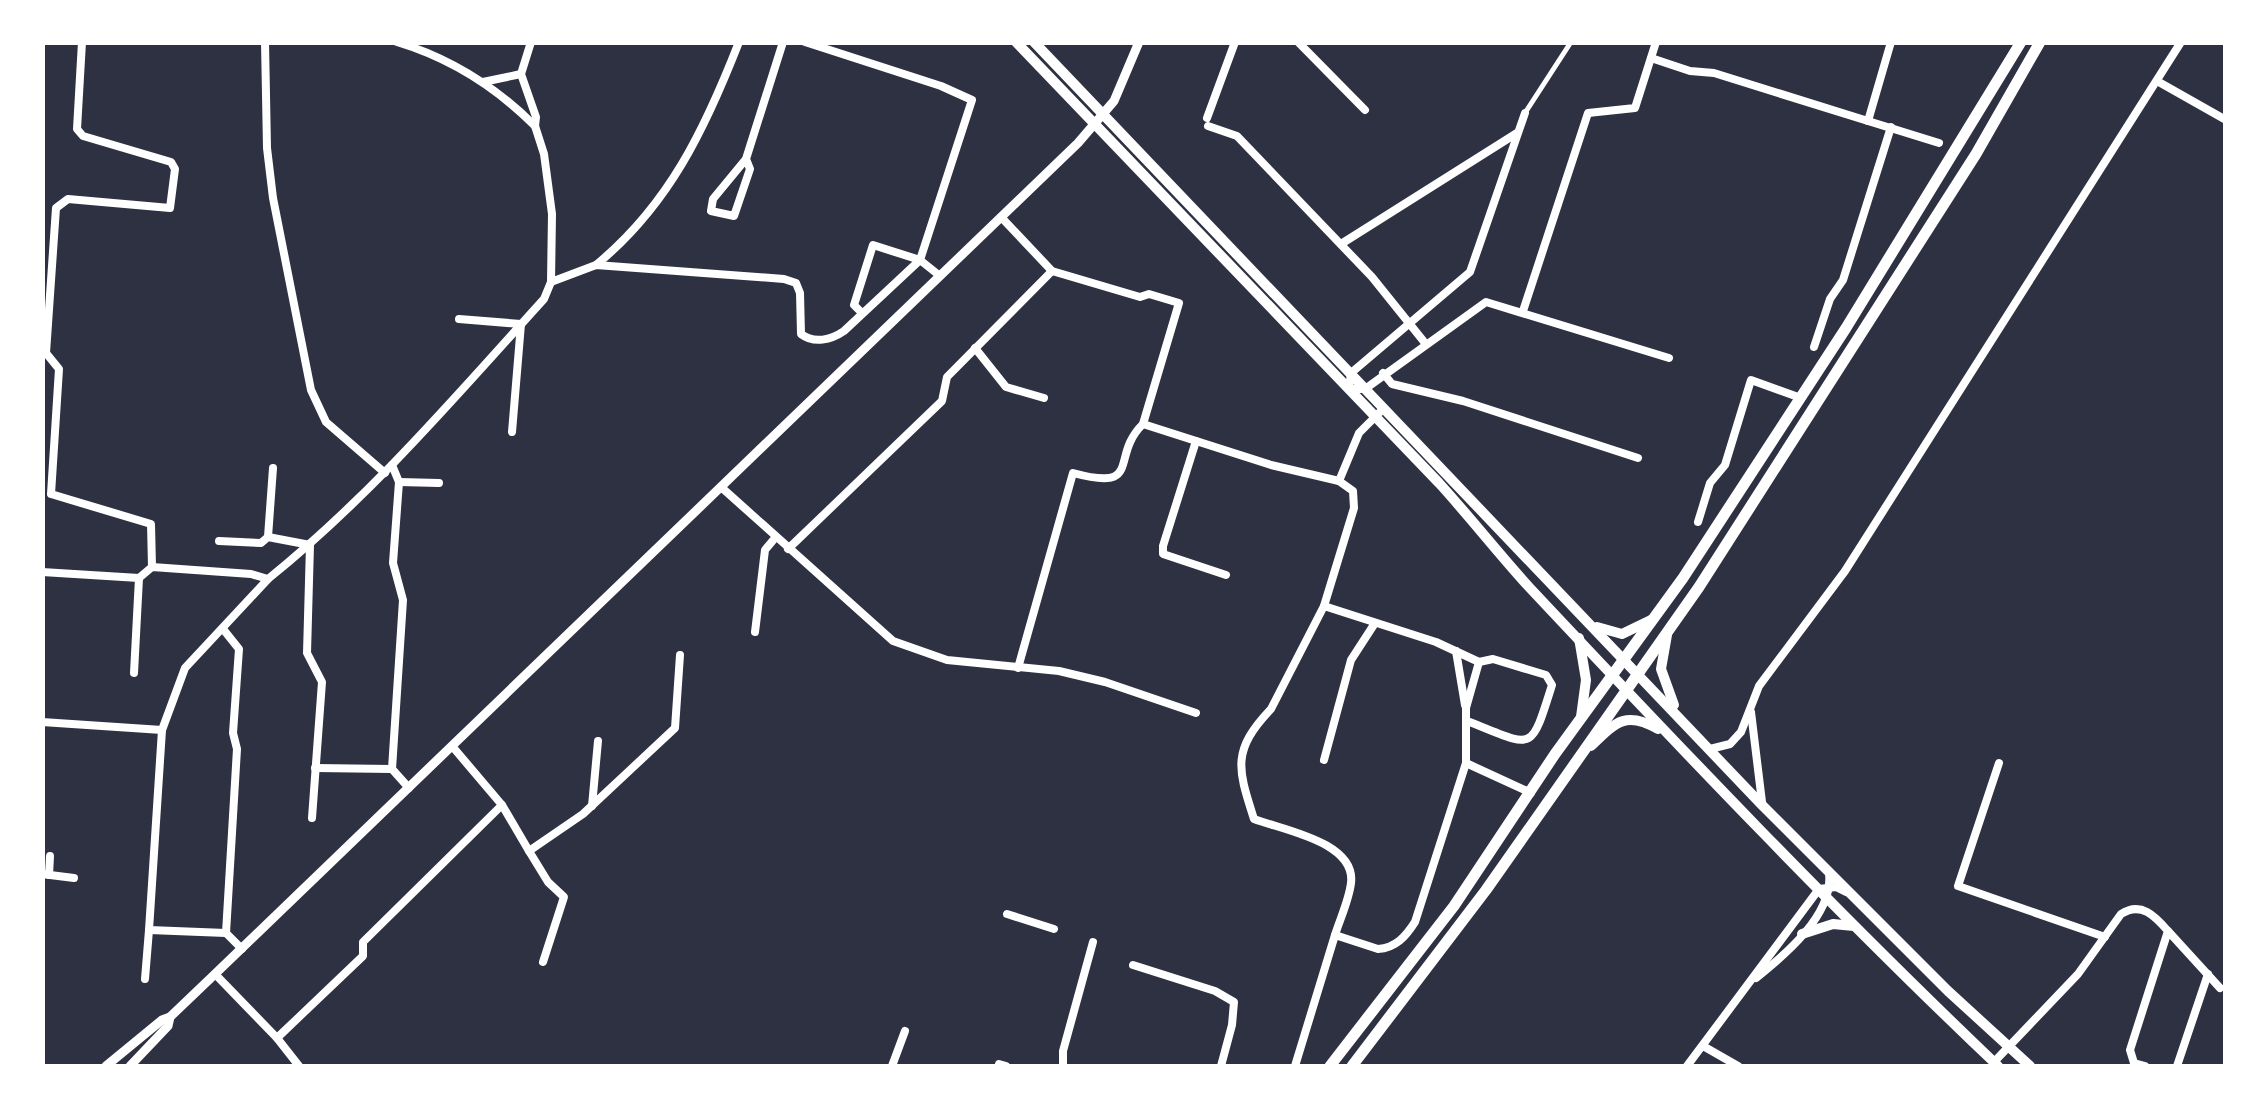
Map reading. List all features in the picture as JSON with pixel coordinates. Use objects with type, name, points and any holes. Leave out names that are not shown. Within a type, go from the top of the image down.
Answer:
[{"type":"main road","points":[[1016,42],[1351,373],[1369,385],[1379,412],[1667,735],[1996,1064]]},
{"type":"main road","points":[[1034,42],[1099,120],[1349,389],[1379,412],[1592,624],[1848,893],[2030,1066]]},
{"type":"main road","points":[[1330,1066],[1454,906],[1653,618],[1801,398],[2021,42]]},
{"type":"main road","points":[[1352,1066],[1495,878],[1668,632],[1973,158],[2040,42]]},
{"type":"main road","points":[[1592,624],[1622,634],[1653,618]]},
{"type":"main road","points":[[1668,632],[1662,678],[1681,719]]},
{"type":"main road","points":[[1578,637],[1586,680],[1581,717]]},
{"type":"main road","points":[[1573,764],[1622,721],[1640,720],[1667,735]]},
{"type":"main road","points":[[1802,934],[1832,924],[1856,926]]},
{"type":"street","points":[[82,42],[77,129],[83,136],[171,162],[172,202],[166,208],[68,199],[56,208],[46,353],[59,369],[51,494],[152,524],[152,567]]},
{"type":"street","points":[[264,42],[267,148],[273,198],[310,390],[326,422],[385,473]]},
{"type":"street","points":[[397,42],[422,49],[482,82],[536,126]]},
{"type":"street","points":[[145,979],[162,730],[186,668],[268,579],[385,473],[544,299],[551,282],[552,214],[536,117],[521,74],[531,42]]},
{"type":"street","points":[[551,282],[596,265],[628,238],[679,173],[740,42]]},
{"type":"street","points":[[746,158],[750,169],[734,216],[711,211],[713,199],[746,158],[783,42]]},
{"type":"street","points":[[596,265],[796,283],[800,293],[800,329],[805,337],[815,341],[836,337],[920,260],[972,100],[941,86],[805,42]]},
{"type":"street","points":[[114,1066],[242,949],[1099,120],[1120,91],[1139,42]]},
{"type":"street","points":[[1235,42],[1208,122],[1237,136],[1372,277],[1424,343]]},
{"type":"street","points":[[1298,42],[1365,110]]},
{"type":"street","points":[[1571,42],[1516,133],[1484,241],[1470,272],[1351,373],[1349,389],[1369,385],[1486,302],[1669,358]]},
{"type":"street","points":[[1523,311],[1588,113],[1635,108],[1656,42]]},
{"type":"street","points":[[1868,120],[1891,42]]},
{"type":"street","points":[[1710,749],[1735,739],[1744,726],[1759,686],[1845,571],[2181,42]]},
{"type":"street","points":[[1652,58],[1714,73],[1939,143]]},
{"type":"street","points":[[482,82],[521,74]]},
{"type":"street","points":[[2156,81],[2226,120]]},
{"type":"street","points":[[1814,347],[1830,299],[1843,280],[1891,128]]},
{"type":"street","points":[[1341,244],[1516,133]]},
{"type":"street","points":[[42,216],[56,217]]},
{"type":"street","points":[[1001,217],[1052,270],[1118,292],[1140,297],[1150,294],[1179,303],[1143,424],[1134,433],[1122,470],[1114,479],[1102,481],[1074,473],[1018,668]]},
{"type":"street","points":[[862,313],[854,306],[873,244],[920,260],[940,276]]},
{"type":"street","points":[[788,549],[942,401],[946,378],[1052,270]]},
{"type":"street","points":[[459,319],[521,324]]},
{"type":"street","points":[[512,432],[521,324]]},
{"type":"street","points":[[975,348],[1006,387],[1044,398]]},
{"type":"street","points":[[1383,373],[1392,384],[1463,400],[1638,458]]},
{"type":"street","points":[[1698,522],[1710,483],[1725,465],[1752,380],[1801,398]]},
{"type":"street","points":[[1339,481],[1359,433],[1379,412]]},
{"type":"street","points":[[440,414],[444,428]]},
{"type":"street","points":[[1143,424],[1339,481],[1353,491],[1354,508],[1324,606],[1271,709],[1258,722],[1239,772],[1254,820],[1335,849],[1346,860],[1351,884],[1295,1066]]},
{"type":"street","points":[[1196,441],[1163,554],[1226,575]]},
{"type":"street","points":[[392,465],[399,482],[393,563],[402,600],[392,768],[409,788]]},
{"type":"street","points":[[219,541],[261,543],[268,537],[273,468]]},
{"type":"street","points":[[399,482],[439,483]]},
{"type":"street","points":[[721,487],[894,641],[948,660],[1059,671],[1196,713]]},
{"type":"street","points":[[268,537],[310,544]]},
{"type":"street","points":[[754,632],[766,550],[775,538]]},
{"type":"street","points":[[310,544],[307,653],[322,682],[312,818]]},
{"type":"street","points":[[42,572],[139,578],[152,567],[251,574],[268,579]]},
{"type":"street","points":[[134,673],[139,578]]},
{"type":"street","points":[[1324,606],[1456,650],[1478,662],[1493,659],[1546,675],[1552,685],[1537,732],[1530,739],[1520,741],[1467,722]]},
{"type":"street","points":[[1324,760],[1351,660],[1375,624]]},
{"type":"street","points":[[223,629],[238,649],[232,733],[237,750],[226,933]]},
{"type":"street","points":[[1335,936],[1378,950],[1398,942],[1410,931],[1466,763],[1466,708],[1456,650]]},
{"type":"street","points":[[529,851],[592,806],[675,728],[680,655]]},
{"type":"street","points":[[1466,708],[1478,662]]},
{"type":"street","points":[[1750,708],[1762,804]]},
{"type":"street","points":[[42,722],[162,730]]},
{"type":"street","points":[[592,806],[598,741]]},
{"type":"street","points":[[452,746],[502,805],[548,882],[564,897],[543,962]]},
{"type":"street","points":[[1466,763],[1531,793]]},
{"type":"street","points":[[1999,763],[1958,886],[2105,937]]},
{"type":"street","points":[[315,768],[392,768]]},
{"type":"street","points":[[276,1038],[363,956],[363,942],[502,805]]},
{"type":"street","points":[[50,856],[46,874],[74,878]]},
{"type":"street","points":[[1752,980],[1802,934],[1825,891],[1828,873]]},
{"type":"street","points":[[1825,891],[1848,893]]},
{"type":"street","points":[[1687,1066],[1770,951],[1825,891]]},
{"type":"street","points":[[1996,1064],[2008,1046],[2078,974],[2114,922],[2129,909],[2140,908],[2152,914],[2220,988]]},
{"type":"street","points":[[1007,914],[1054,929]]},
{"type":"street","points":[[149,930],[226,933],[242,949]]},
{"type":"street","points":[[2145,1066],[2134,1063],[2130,1050],[2168,932]]},
{"type":"street","points":[[1063,1066],[1063,1051],[1092,942]]},
{"type":"street","points":[[1134,965],[1215,990],[1234,1002],[1221,1066]]},
{"type":"street","points":[[215,974],[299,1066]]},
{"type":"street","points":[[2177,1066],[2208,974]]},
{"type":"street","points":[[130,1066],[168,1026],[170,1017]]},
{"type":"street","points":[[892,1066],[904,1031]]},
{"type":"street","points":[[106,1066],[139,1041]]},
{"type":"street","points":[[1702,1046],[1738,1066]]}]
